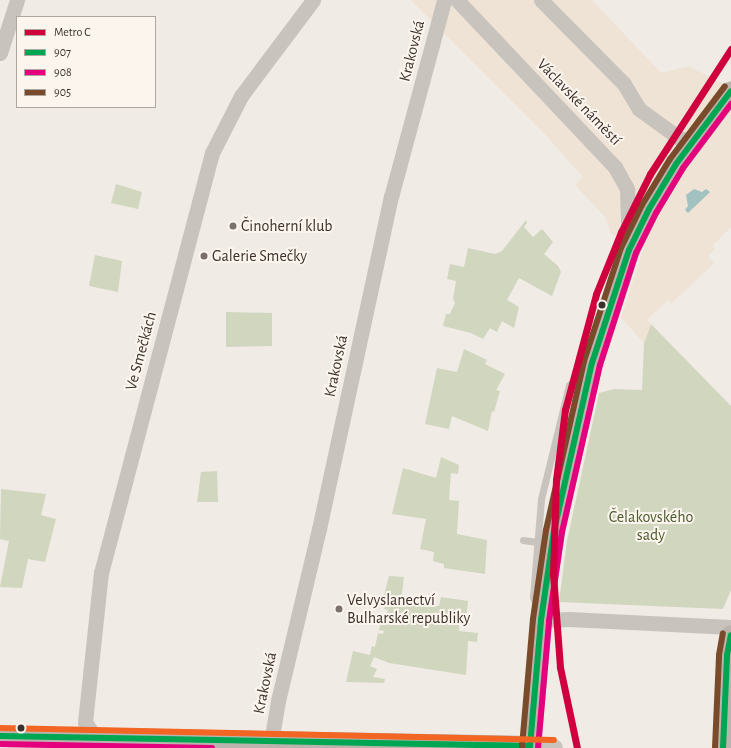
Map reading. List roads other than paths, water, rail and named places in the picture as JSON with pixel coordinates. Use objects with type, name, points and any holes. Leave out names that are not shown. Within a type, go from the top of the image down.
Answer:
[{"type":"main road","points":[[0,736],[99,743],[271,742],[530,747],[541,620],[554,531],[592,363],[630,250],[649,209],[676,164],[731,91]]},
{"type":"main road","points":[[723,748],[727,655],[731,635]]},
{"type":"street","points":[[0,53],[17,0]]},
{"type":"street","name":"Ve Smečkách","points":[[99,743],[85,722],[101,573],[212,153],[241,96],[313,0]]},
{"type":"street","name":"Krakovská","points":[[271,742],[278,701],[319,529],[391,197],[444,0]]},
{"type":"street","name":"Václavské náměstí","points":[[457,0],[615,167],[628,189],[630,250]]},
{"type":"street","points":[[541,0],[624,84],[639,109],[679,138],[692,142]]},
{"type":"street","points":[[541,620],[569,619],[731,627]]},
{"type":"street","points":[[530,747],[554,748]]},
{"type":"lane","points":[[541,620],[532,597],[541,499],[569,386],[592,363]]},
{"type":"lane","points":[[523,540],[537,542]]},
{"type":"water","points":[[694,189],[702,192],[706,189],[710,192],[688,213],[685,210],[688,206],[686,195]]},
{"type":"metro line","name":"C","points":[[577,748],[560,667],[553,574],[556,480],[565,410],[596,294],[621,232],[650,174],[731,49]]},
{"type":"place","name":"Činoherní klub","points":[[233,226]]},
{"type":"place","name":"Galerie Smečky","points":[[204,256]]},
{"type":"place","name":"Velvyslanectví Bulharské republiky","points":[[339,609]]},
{"type":"park label","name":"Čelakovského sady","points":[[651,526]]}]
